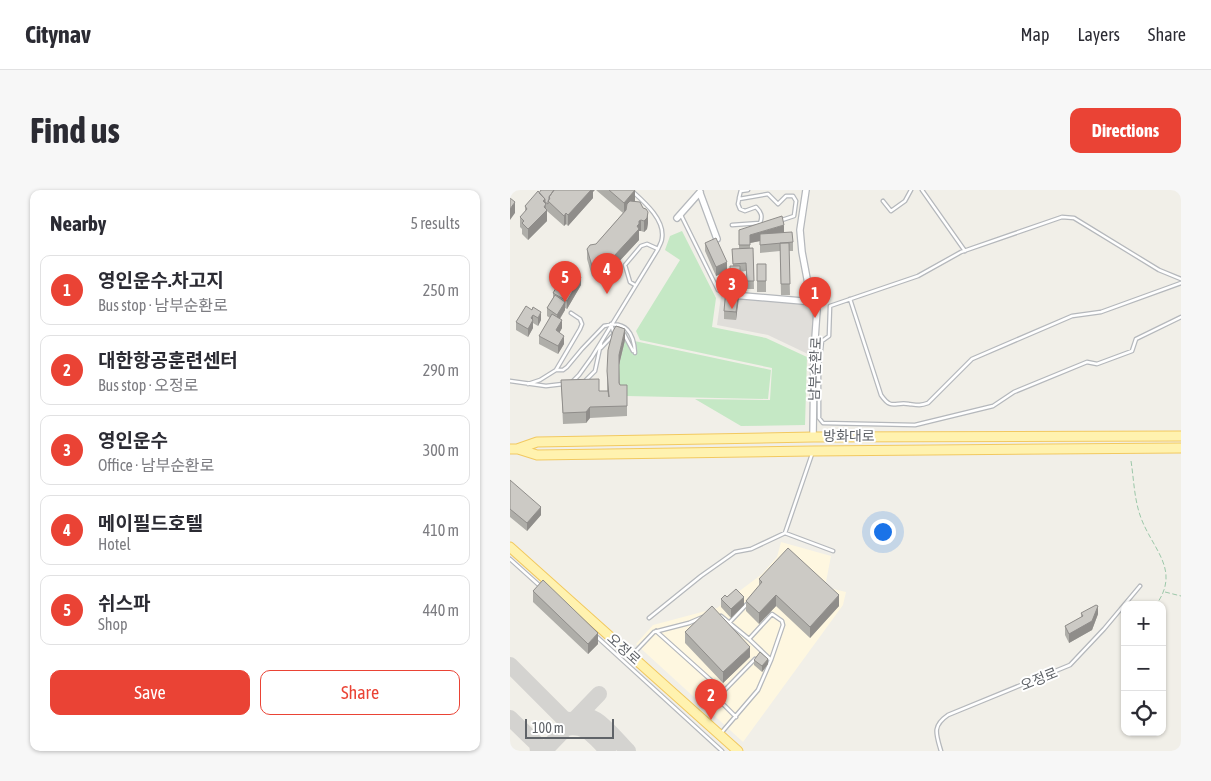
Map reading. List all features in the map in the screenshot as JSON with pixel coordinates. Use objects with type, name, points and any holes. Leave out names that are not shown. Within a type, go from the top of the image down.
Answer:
[{"type":"main road","name":"방화대로","points":[[514,449],[537,442],[813,436],[1181,436]]},
{"type":"main road","name":"방화대로","points":[[514,449],[537,455],[813,450],[1181,448]]},
{"type":"main road","name":"오정로","points":[[510,547],[738,751]]},
{"type":"street","name":"남부순환로","points":[[806,190],[800,230],[802,252],[809,289],[817,310],[814,353],[813,436]]},
{"type":"street","points":[[679,216],[700,192],[717,239]]},
{"type":"street","points":[[727,294],[814,302]]},
{"type":"lane","points":[[570,383],[580,375],[658,249],[662,239],[662,226],[652,211],[631,190]]},
{"type":"lane","points":[[748,190],[741,191],[738,204],[740,209],[745,211],[756,207],[762,218],[760,223]]},
{"type":"lane","points":[[883,201],[891,211],[904,201],[911,190]]},
{"type":"lane","points":[[922,190],[965,251]]},
{"type":"lane","points":[[739,199],[768,194],[778,204],[786,196],[792,196],[796,201],[794,216],[776,221]]},
{"type":"lane","points":[[679,216],[718,290],[727,294]]},
{"type":"lane","points":[[1181,281],[1159,270],[1074,218],[1062,217],[965,251],[918,276],[830,306],[829,336],[822,341],[819,367],[819,418],[823,423],[915,425],[984,409],[999,403],[1014,392],[1087,362],[1097,364],[1132,351],[1136,338],[1181,317]]},
{"type":"lane","points":[[732,225],[768,222]]},
{"type":"lane","points":[[740,224],[741,232]]},
{"type":"lane","points":[[636,285],[630,282],[625,265],[641,246],[646,244],[658,249]]},
{"type":"lane","points":[[850,299],[881,395],[887,403],[895,406],[907,403],[920,406],[928,403],[972,359],[1072,316],[1101,312],[1181,281]]},
{"type":"lane","points":[[526,384],[540,380],[556,370],[582,324],[580,319],[571,313]]},
{"type":"lane","points":[[611,324],[614,334]]},
{"type":"lane","points":[[556,370],[562,370],[567,367],[596,332],[604,326],[611,324],[619,324],[631,334],[635,353],[625,334],[620,332],[614,334],[600,349]]},
{"type":"lane","points":[[582,382],[595,371],[602,340]]},
{"type":"lane","points":[[510,382],[546,386],[576,382]]},
{"type":"lane","points":[[785,533],[813,450]]},
{"type":"lane","points":[[649,618],[734,552],[751,549],[785,533],[833,551]]},
{"type":"lane","points":[[510,559],[546,592]]},
{"type":"lane","name":"오정로","points":[[941,751],[936,736],[937,727],[948,714],[1070,666],[1140,586]]},
{"type":"lane","points":[[729,622],[750,601]]},
{"type":"lane","points":[[632,656],[652,633],[689,623],[709,614]]},
{"type":"lane","points":[[718,614],[749,639],[770,660]]},
{"type":"lane","points":[[720,735],[758,690],[783,625],[781,619],[772,614],[749,639]]},
{"type":"lane","points":[[590,631],[722,751]]},
{"type":"lane","points":[[656,631],[723,691]]},
{"type":"lane","points":[[736,717],[718,699],[723,691],[755,658]]},
{"type":"path","points":[[1131,461],[1134,497],[1140,516],[1163,556],[1166,565],[1168,583],[1158,601]]},
{"type":"path","points":[[1164,592],[1181,596]]},
{"type":"shaded area","points":[[721,296],[811,305],[814,313],[810,355],[768,335],[717,325]]},
{"type":"shaded area","points":[[781,542],[831,556],[825,587],[846,592],[843,605],[743,742],[636,644],[653,625],[717,608],[762,574],[777,557]]},
{"type":"green space","points":[[682,231],[716,298],[712,327],[766,338],[807,357],[805,425],[741,426],[695,399],[770,400],[772,368],[640,340],[636,331],[680,260],[665,250],[670,236]]},
{"type":"green space","points":[[625,339],[771,370],[768,399],[627,396],[619,394],[619,365]]},
{"type":"building","points":[[541,190],[554,190],[549,197],[548,204],[539,193]]},
{"type":"building","points":[[554,190],[591,190],[568,215],[566,213],[564,216],[548,201]]},
{"type":"building","points":[[609,190],[635,190],[624,203]]},
{"type":"building","points":[[538,191],[545,199],[543,201],[546,204],[544,207],[547,210],[528,229],[522,223],[524,221],[520,217],[527,209],[525,206]]},
{"type":"building","points":[[510,198],[515,202],[510,209]]},
{"type":"building","points":[[630,201],[640,202],[648,212],[647,218],[644,221],[639,221],[637,226],[639,229],[614,256],[611,254],[609,256],[610,262],[606,268],[598,269],[592,266],[587,249],[590,245],[596,244],[626,210],[627,204]]},
{"type":"building","points":[[782,216],[784,225],[750,235],[750,245],[739,245],[739,230]]},
{"type":"building","points":[[792,232],[793,242],[760,245],[760,234]]},
{"type":"building","points":[[716,238],[727,262],[716,267],[705,243]]},
{"type":"building","points":[[780,243],[789,243],[790,284],[781,284]]},
{"type":"building","points":[[753,248],[754,281],[747,281],[746,263],[733,264],[732,249]]},
{"type":"building","points":[[757,264],[766,264],[766,281],[757,281]]},
{"type":"building","points":[[730,266],[740,266],[740,283],[730,283]]},
{"type":"building","points":[[565,267],[581,277],[567,301],[553,293],[556,288],[565,293],[572,281],[567,277],[562,286],[556,283]]},
{"type":"building","points":[[726,289],[739,290],[736,312],[724,311]]},
{"type":"building","points":[[555,295],[565,302],[557,315],[547,308]]},
{"type":"building","points":[[526,306],[532,310],[533,307],[541,312],[538,318],[533,315],[531,318],[533,320],[528,329],[516,322]]},
{"type":"building","points":[[552,314],[562,320],[556,330],[564,336],[558,346],[539,336]]},
{"type":"building","points":[[616,326],[625,329],[619,355],[619,383],[620,385],[627,385],[627,406],[590,407],[586,412],[563,413],[561,380],[599,379],[599,391],[608,391],[609,397],[608,350]]},
{"type":"building","points":[[510,480],[541,507],[527,523],[510,509]]},
{"type":"building","points":[[788,548],[839,595],[810,627],[776,595],[759,613],[746,601],[762,582],[759,579]]},
{"type":"building","points":[[543,580],[598,633],[588,644],[533,591]]},
{"type":"building","points":[[736,589],[744,597],[731,609],[721,599],[725,595],[727,597]]},
{"type":"building","points":[[1096,605],[1098,606],[1092,621],[1069,634],[1065,626],[1083,616],[1081,613]]},
{"type":"building","points":[[712,606],[750,647],[723,672],[685,632]]},
{"type":"building","points":[[760,652],[768,659],[762,666],[754,660]]},
{"type":"taxiway","points":[[510,665],[563,718],[566,720],[585,717],[594,719],[604,726],[628,751]]},
{"type":"taxiway","points":[[544,751],[599,694]]},
{"type":"taxiway","points":[[510,718],[537,744],[538,751]]},
{"type":"taxiway","points":[[566,728],[573,727],[585,730],[608,751]]},
{"type":"place","name":"메이필드호텔","points":[[607,294]]},
{"type":"place","name":"쉬스파","points":[[565,302]]},
{"type":"place","name":"영인운수","points":[[732,309]]},
{"type":"place","name":"영인운수.차고지","points":[[815,318]]},
{"type":"place","name":"대한항공훈련센터","points":[[711,720]]}]
